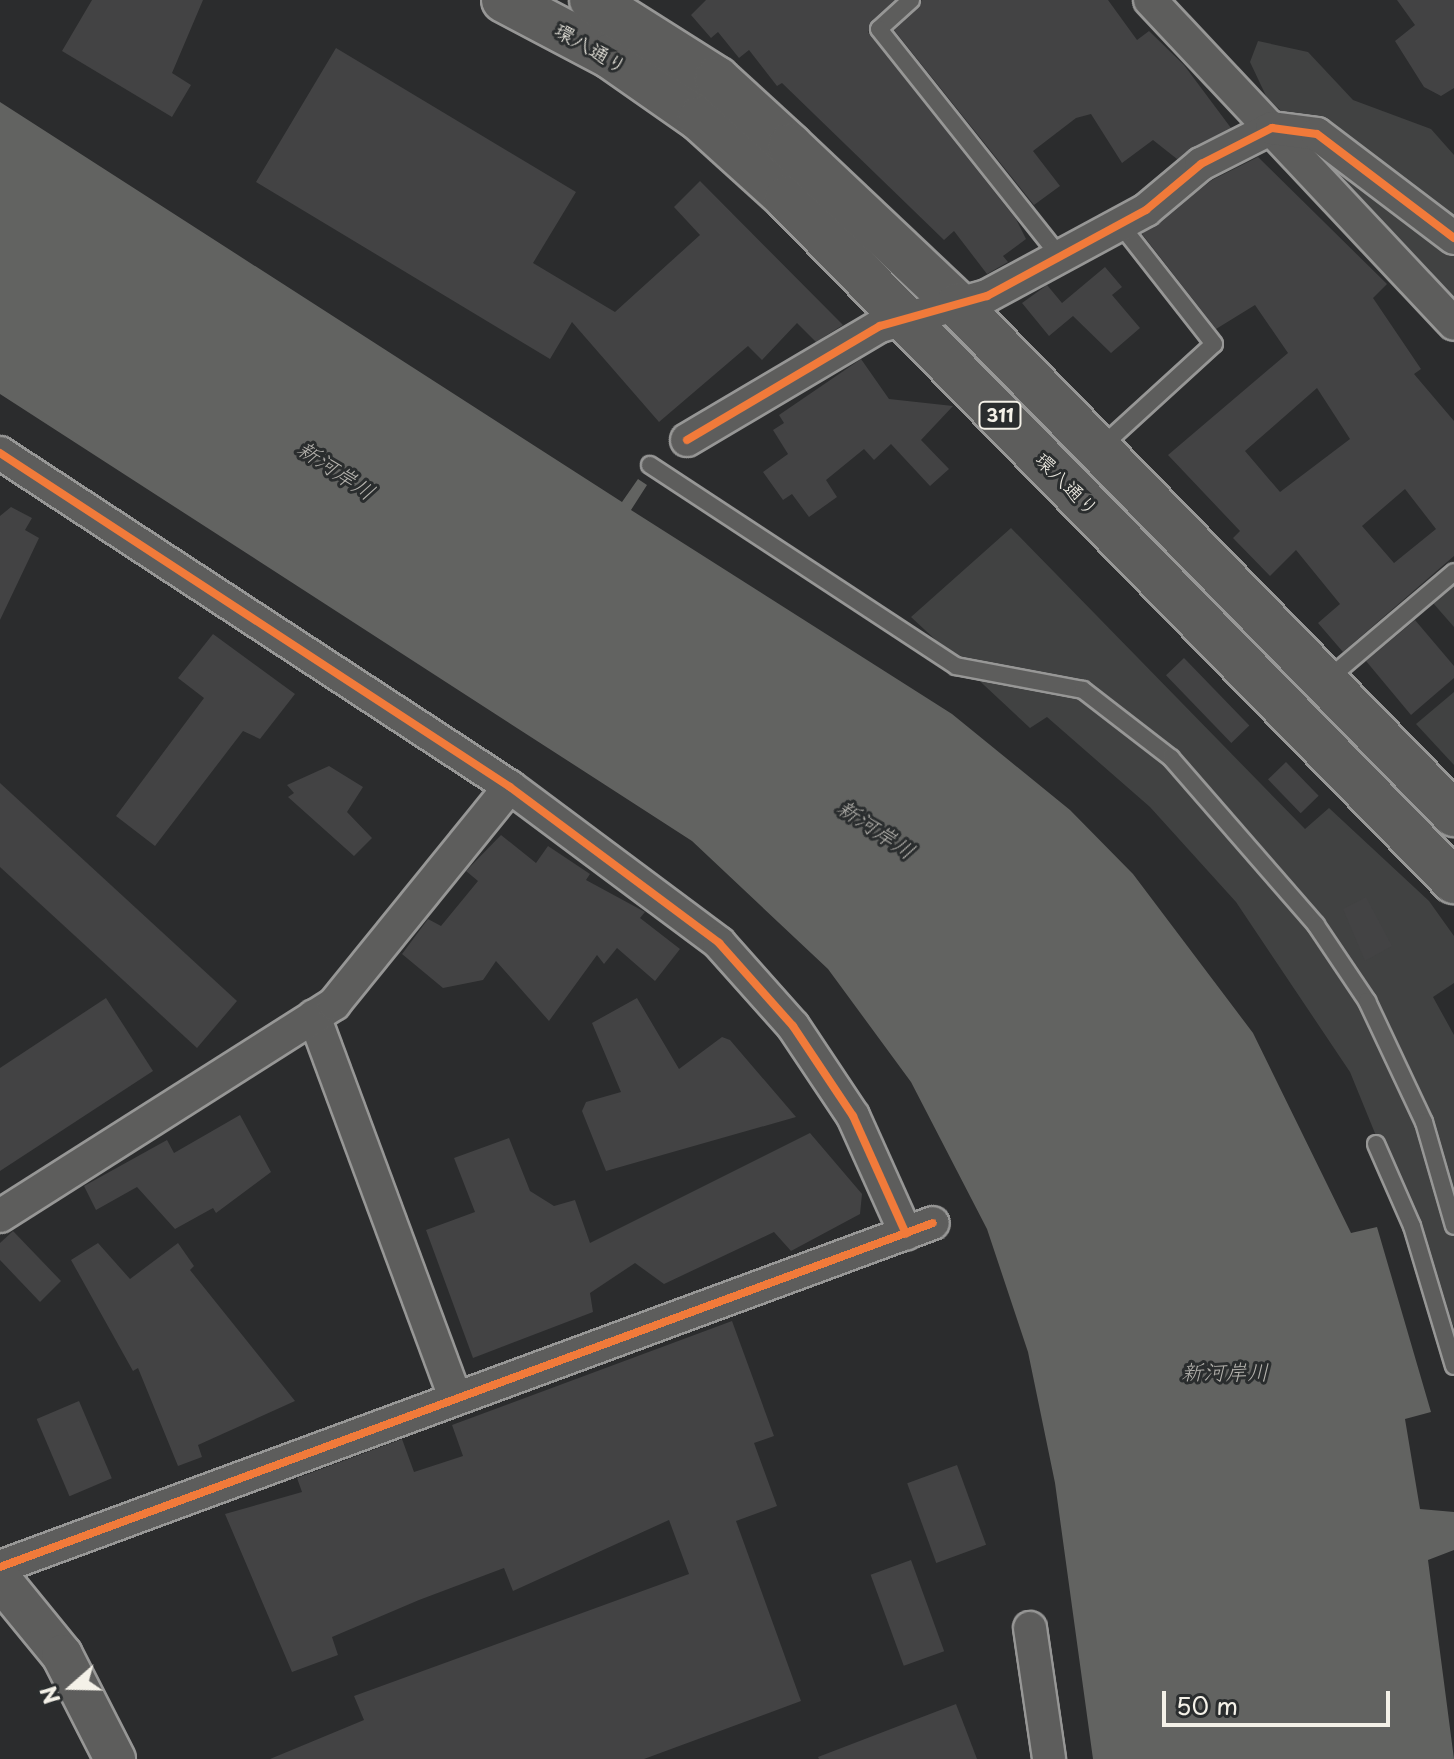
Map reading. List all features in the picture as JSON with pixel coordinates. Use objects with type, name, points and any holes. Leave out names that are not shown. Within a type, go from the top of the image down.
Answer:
[{"type":"main road","name":"環八通り","points":[[504,0],[610,56],[700,119],[906,316],[1454,881]]},
{"type":"main road","name":"環八通り","points":[[614,5],[717,79],[958,305],[1454,814]]},
{"type":"street","points":[[1150,0],[1454,324]]},
{"type":"street","points":[[687,440],[906,316],[958,305],[1120,224],[1201,164],[1272,128],[1317,134],[1454,238]]},
{"type":"street","points":[[0,453],[510,787],[650,885],[740,967],[793,1026],[853,1116],[920,1229],[0,1567]]},
{"type":"street","points":[[0,1216],[334,1004],[510,787]]},
{"type":"street","points":[[314,1016],[456,1399]]},
{"type":"street","points":[[0,1579],[62,1655],[115,1759]]},
{"type":"street","points":[[1030,1628],[1049,1759]]},
{"type":"lane","points":[[911,0],[879,29],[1059,255]]},
{"type":"lane","points":[[1098,450],[1214,344],[1120,224]]},
{"type":"lane","points":[[650,465],[956,666],[1083,690],[1171,758],[1316,925],[1367,1001],[1424,1122],[1454,1226]]},
{"type":"lane","points":[[1341,668],[1454,572]]},
{"type":"lane","points":[[1376,1144],[1412,1226],[1454,1366]]},
{"type":"shaded area","points":[[1258,41],[1308,52],[1353,100],[1431,129],[1454,155],[1454,314],[1362,212],[1334,159],[1267,98],[1250,62]]},
{"type":"shaded area","points":[[1011,528],[1305,829],[1329,808],[1429,901],[1454,936],[1454,983],[1433,997],[1454,1035],[1454,1327],[1350,1072],[1236,902],[1150,807],[1047,717],[1030,728],[911,617]]},
{"type":"shaded area","points":[[1454,584],[1454,627],[1433,603]]},
{"type":"shaded area","points":[[1454,692],[1454,765],[1416,724]]},
{"type":"water","name":"新河岸川","points":[[0,102],[622,502],[638,479],[647,485],[631,510],[952,714],[1070,810],[1133,874],[1253,1033],[1351,1233],[1377,1227],[1431,1412],[1405,1419],[1420,1509],[1454,1512],[1454,1550],[1428,1560],[1454,1759],[1093,1759],[1055,1483],[1028,1352],[987,1229],[911,1082],[828,969],[692,841],[0,394]]},
{"type":"building","points":[[92,0],[203,0],[172,73],[191,85],[172,117],[62,51]]},
{"type":"building","points":[[706,0],[895,0],[868,32],[1016,219],[1026,239],[1003,256],[1008,262],[987,274],[954,231],[944,240],[782,83],[777,86],[749,50],[739,58],[718,32],[711,38],[691,15]]},
{"type":"building","points":[[922,0],[1108,0],[1137,40],[1149,31],[1184,65],[1231,128],[1177,159],[1153,140],[1122,163],[1091,114],[1076,118],[1033,151],[1060,186],[1034,205],[894,30]]},
{"type":"building","points":[[1397,0],[1454,0],[1454,88],[1441,96],[1424,87],[1395,41],[1415,25]]},
{"type":"building","points":[[336,48],[576,192],[533,263],[615,312],[700,235],[674,207],[700,181],[843,325],[816,342],[797,323],[762,360],[748,346],[659,422],[572,322],[550,359],[256,182]]},
{"type":"building","points":[[1258,157],[1387,284],[1373,298],[1421,369],[1414,374],[1454,421],[1454,556],[1343,652],[1318,623],[1340,604],[1296,550],[1270,576],[1233,538],[1240,531],[1168,455],[1288,353],[1255,305],[1216,329],[1142,234],[1212,180]],"holes":[[[1317,388],[1350,439],[1280,492],[1245,451]],[[1405,489],[1436,529],[1394,563],[1362,526]]]},
{"type":"building","points":[[1105,267],[1122,287],[1112,295],[1140,328],[1111,353],[1073,316],[1049,336],[1022,303],[1047,285],[1062,303]]},
{"type":"building","points":[[861,359],[889,399],[953,406],[921,440],[949,469],[930,486],[891,444],[874,460],[864,449],[826,480],[837,497],[809,517],[792,494],[783,500],[763,472],[788,454],[773,430],[784,423],[779,415]]},
{"type":"building","points":[[11,507],[32,518],[25,530],[39,538],[0,620],[0,516]]},
{"type":"building","points":[[1415,620],[1454,666],[1454,678],[1411,715],[1366,661]]},
{"type":"building","points":[[213,634],[295,694],[260,739],[243,731],[155,846],[116,816],[204,698],[178,678]]},
{"type":"building","points":[[1184,658],[1249,726],[1231,743],[1166,675]]},
{"type":"building","points":[[1286,762],[1319,796],[1301,813],[1268,779]]},
{"type":"building","points":[[329,766],[363,787],[347,812],[372,838],[354,856],[288,797],[294,793],[287,785]]},
{"type":"building","points":[[0,783],[237,1001],[197,1048],[0,867]]},
{"type":"building","points":[[501,835],[536,863],[548,846],[590,874],[586,880],[645,912],[640,918],[680,949],[655,981],[617,948],[604,964],[597,955],[549,1021],[496,961],[483,980],[443,988],[402,954],[428,919],[441,926],[478,881],[466,871]]},
{"type":"building","points":[[1366,897],[1392,946],[1365,961],[1343,909]]},
{"type":"building","points":[[106,998],[153,1071],[0,1171],[0,1068]]},
{"type":"building","points":[[637,998],[679,1069],[722,1037],[730,1040],[796,1117],[606,1171],[582,1111],[586,1102],[621,1092],[592,1023]]},
{"type":"building","points":[[240,1115],[271,1172],[216,1213],[213,1208],[175,1229],[137,1187],[96,1210],[84,1186],[167,1140],[174,1153]]},
{"type":"building","points":[[810,1133],[862,1194],[860,1214],[791,1251],[774,1232],[664,1284],[635,1263],[590,1293],[593,1312],[473,1358],[426,1230],[475,1212],[454,1158],[509,1138],[530,1191],[554,1206],[575,1200],[590,1243]]},
{"type":"building","points":[[13,1231],[61,1281],[40,1302],[0,1260],[0,1243]]},
{"type":"building","points":[[98,1243],[130,1279],[178,1243],[194,1266],[190,1270],[295,1401],[198,1445],[202,1457],[178,1466],[138,1368],[133,1371],[71,1260]]},
{"type":"building","points":[[732,1321],[774,1436],[754,1443],[777,1506],[736,1521],[801,1701],[644,1759],[270,1759],[364,1720],[354,1696],[689,1574],[669,1520],[513,1591],[504,1568],[419,1600],[332,1637],[338,1655],[292,1672],[225,1514],[302,1492],[297,1478],[402,1439],[414,1472],[463,1456],[452,1425]]},
{"type":"building","points":[[79,1401],[112,1478],[69,1496],[37,1419]]},
{"type":"building","points":[[957,1465],[986,1545],[936,1563],[907,1483]]},
{"type":"building","points":[[911,1560],[944,1651],[904,1666],[871,1575]]},
{"type":"building","points":[[956,1704],[977,1759],[818,1757]]},
{"type":"cycle path","points":[[687,440],[880,326],[987,296],[1146,210],[1201,164],[1272,128],[1317,134],[1454,238]]},
{"type":"cycle path","points":[[0,453],[510,787],[719,943],[793,1026],[853,1116],[906,1234]]},
{"type":"cycle path","points":[[0,1567],[933,1223]]}]
